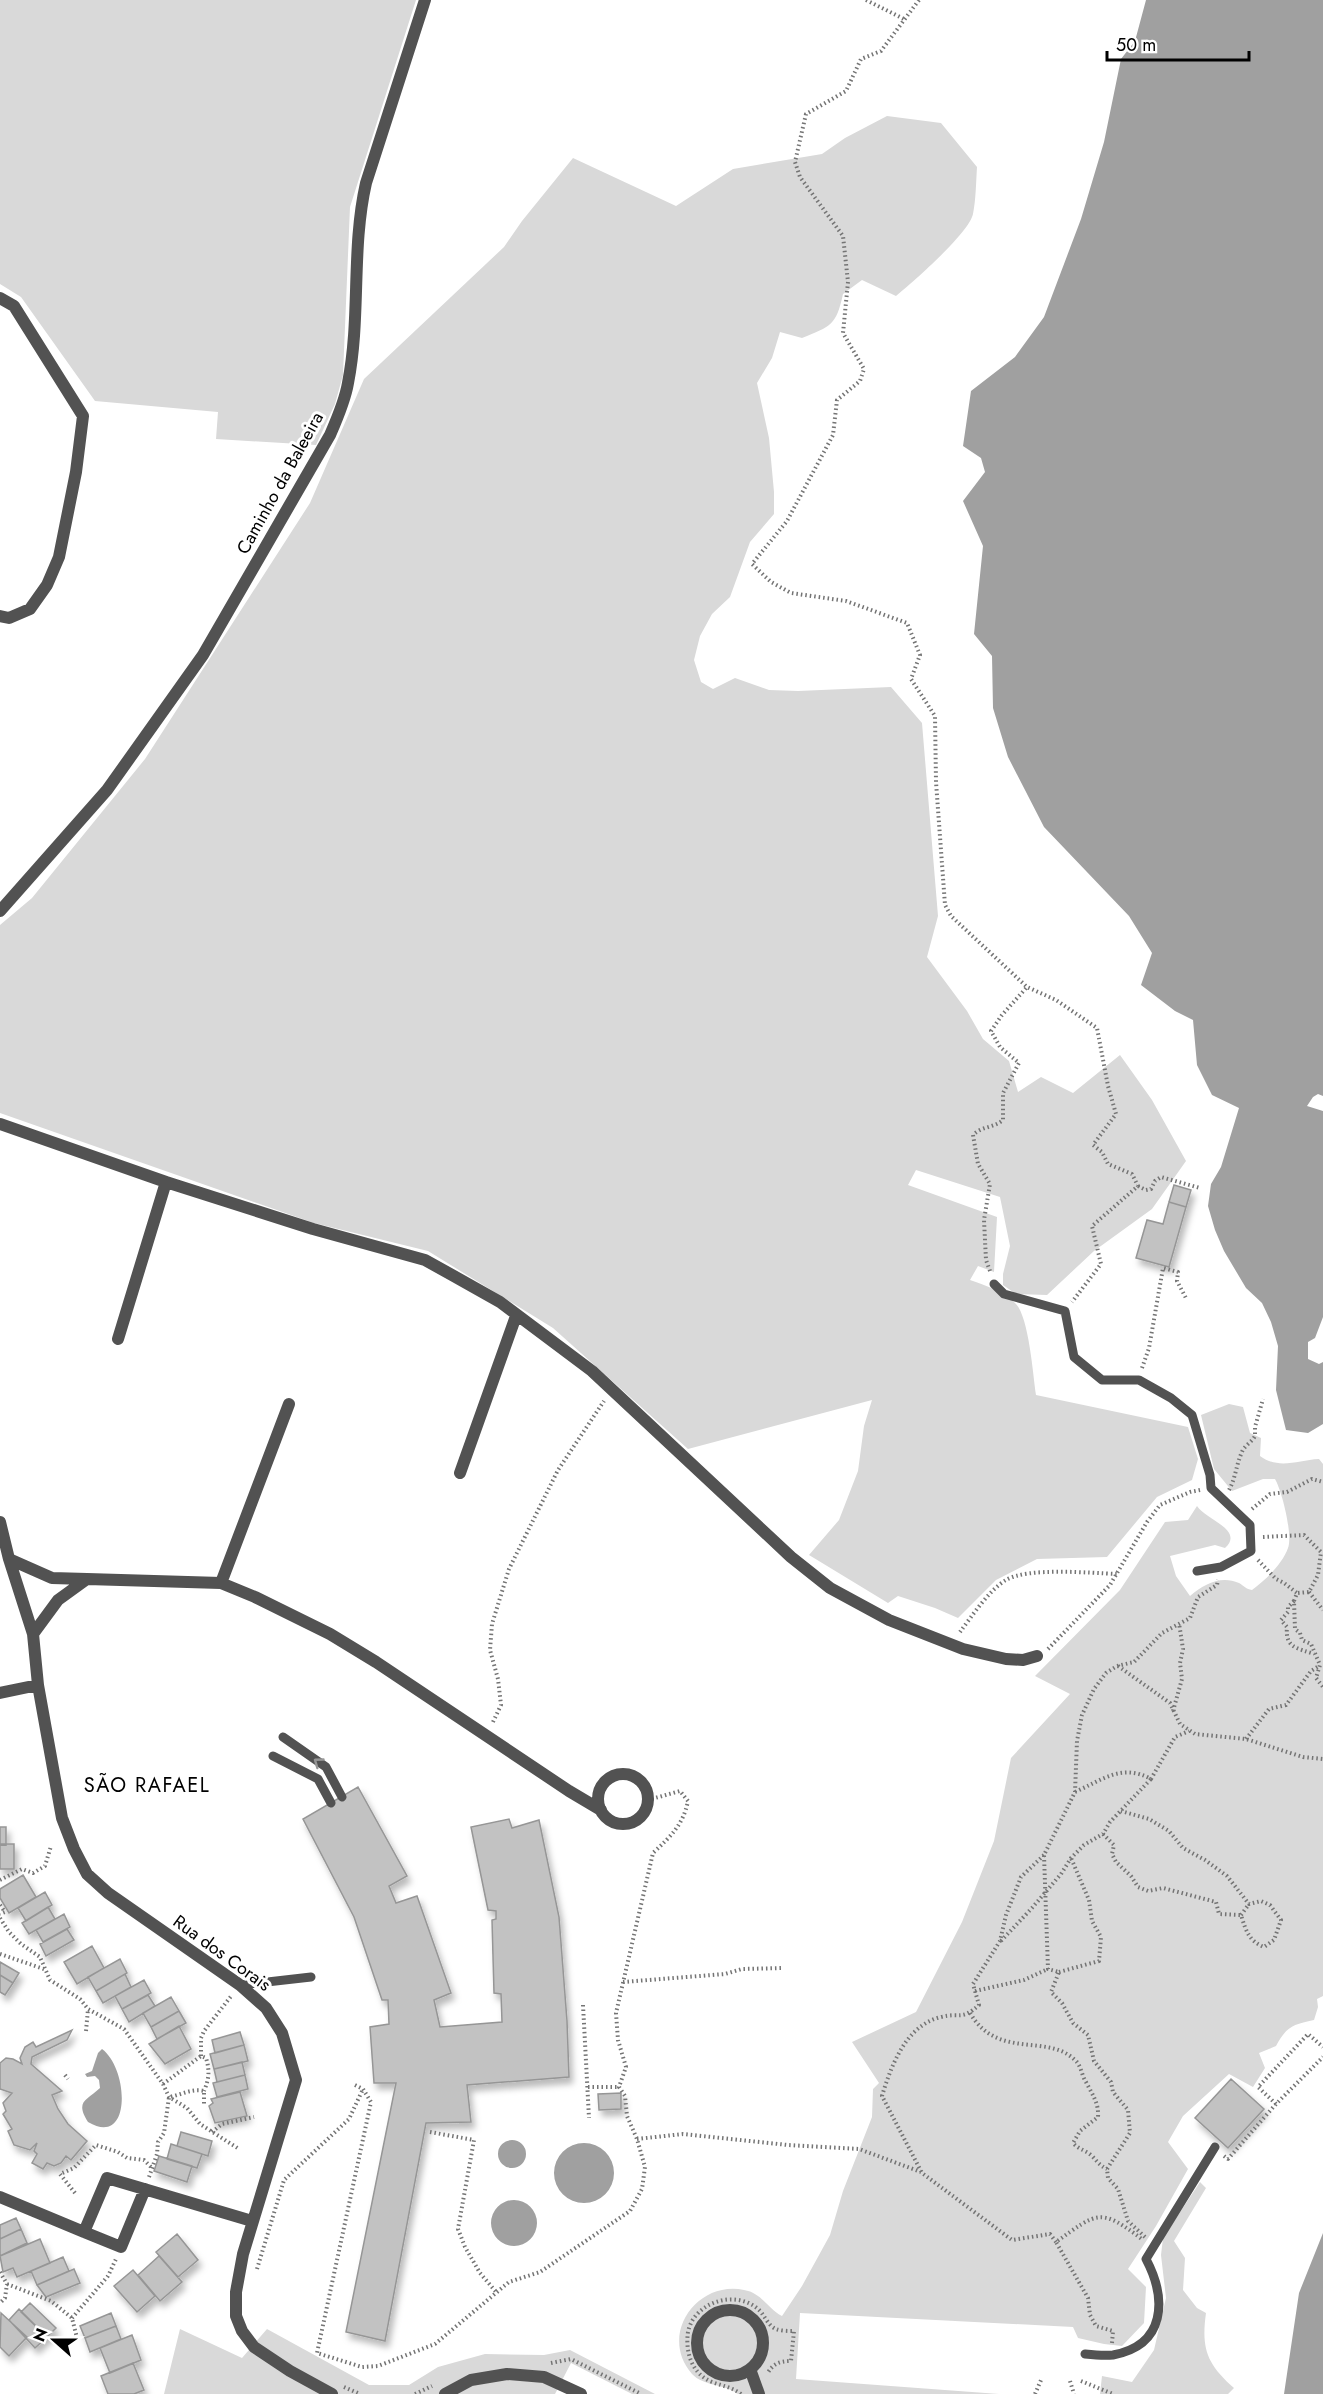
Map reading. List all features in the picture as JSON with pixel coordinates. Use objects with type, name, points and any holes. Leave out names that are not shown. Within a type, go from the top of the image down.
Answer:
[{"type":"street","name":"Caminho da Baleeira","points":[[0,911],[107,790],[204,655],[330,435],[342,407],[351,366],[360,211],[366,183],[425,0]]},
{"type":"street","points":[[0,298],[14,306],[83,416],[76,472],[59,557],[47,585],[30,609],[9,618],[0,616]]},
{"type":"street","points":[[0,1124],[166,1182],[313,1229],[425,1260],[500,1302],[592,1371],[807,1571],[859,1606],[951,1645],[1006,1659],[1023,1660],[1037,1656]]},
{"type":"street","points":[[118,1339],[166,1182]]},
{"type":"street","points":[[460,1473],[516,1316]]},
{"type":"street","points":[[221,1583],[290,1404]]},
{"type":"street","name":"Rua dos Corais","points":[[0,1522],[9,1559],[33,1634],[38,1685],[62,1818],[87,1874],[108,1893],[240,1985],[266,2008],[282,2033],[296,2080],[252,2221],[236,2292],[236,2316],[242,2331],[254,2347],[290,2371],[333,2388]]},
{"type":"street","points":[[9,1559],[52,1578],[221,1583],[255,1597],[330,1634],[601,1810],[607,1818],[615,1822],[624,1824],[640,1817],[648,1800],[647,1791],[636,1777],[618,1774],[609,1778],[599,1792],[601,1810]]},
{"type":"street","points":[[33,1634],[58,1600],[87,1579]]},
{"type":"street","points":[[0,1693],[38,1685]]},
{"type":"street","points":[[84,2232],[107,2178],[252,2221]]},
{"type":"street","points":[[0,2198],[121,2247],[145,2189]]},
{"type":"street","points":[[727,2309],[740,2310],[751,2316],[759,2325],[763,2337],[763,2350],[758,2361],[750,2369],[739,2375],[727,2376],[715,2373],[702,2360],[697,2342],[699,2330],[716,2312],[727,2309]]},
{"type":"street","points":[[750,2369],[759,2394]]},
{"type":"street","points":[[445,2394],[471,2380],[507,2374],[544,2378],[581,2394]]},
{"type":"lane","points":[[994,1284],[1004,1294],[1065,1311],[1074,1358],[1102,1380],[1138,1380],[1171,1398],[1192,1414],[1210,1475],[1211,1488],[1250,1525],[1251,1538],[1251,1551],[1221,1568],[1197,1571]]},
{"type":"lane","points":[[283,1737],[326,1767],[342,1797]]},
{"type":"lane","points":[[273,1756],[318,1779],[331,1803]]},
{"type":"lane","points":[[240,1985],[310,1977]]},
{"type":"lane","points":[[1085,2354],[1112,2355],[1135,2348],[1146,2339],[1156,2324],[1160,2297],[1156,2277],[1146,2259],[1215,2147]]},
{"type":"path","points":[[866,0],[906,20]]},
{"type":"path","points":[[919,0],[881,51],[861,59],[846,91],[806,114],[795,162],[800,177],[843,236],[848,282],[843,333],[864,369],[861,381],[837,400],[833,435],[787,521],[752,564],[771,582],[791,593],[846,601],[906,623],[920,655],[911,678],[935,716],[936,782],[945,905],[951,916],[1027,987],[1056,1000],[1097,1028],[1116,1114],[1093,1145],[1102,1152],[1108,1164],[1132,1174],[1138,1186],[1146,1190],[1151,1189],[1155,1181],[1161,1178],[1200,1188]]},
{"type":"path","points":[[994,1284],[986,1260],[984,1220],[990,1184],[978,1164],[973,1135],[980,1129],[998,1125],[1003,1120],[1003,1094],[1019,1063],[1000,1047],[991,1031],[1027,987]]},
{"type":"path","points":[[1065,1311],[1101,1264],[1092,1226],[1138,1186]]},
{"type":"path","points":[[1138,1380],[1149,1348],[1163,1268],[1178,1272],[1177,1281],[1187,1300]]},
{"type":"path","points":[[486,1735],[501,1706],[498,1679],[490,1650],[492,1624],[509,1569],[558,1470],[611,1390]]},
{"type":"path","points":[[1230,1488],[1236,1479],[1234,1468],[1242,1451],[1255,1436],[1255,1426],[1263,1399]]},
{"type":"path","points":[[1242,1517],[1270,1494],[1287,1492],[1312,1479],[1323,1482]]},
{"type":"path","points":[[1037,1656],[1053,1646],[1118,1574],[1147,1522],[1160,1505],[1190,1492],[1211,1488]]},
{"type":"path","points":[[1251,1538],[1304,1535],[1322,1552],[1318,1575],[1309,1592]]},
{"type":"path","points":[[1251,1551],[1276,1579],[1297,1593],[1309,1592]]},
{"type":"path","points":[[1000,1941],[1006,1915],[1021,1877],[1044,1855],[1075,1792],[1077,1741],[1082,1715],[1100,1681],[1106,1673],[1117,1666],[1134,1662],[1161,1633],[1190,1618],[1198,1597],[1217,1585],[1221,1568]]},
{"type":"path","points":[[951,1645],[980,1605],[1007,1580],[1040,1572],[1118,1574]]},
{"type":"path","points":[[1309,1592],[1323,1610]]},
{"type":"path","points":[[1297,1593],[1294,1601],[1295,1629],[1300,1633],[1302,1640],[1311,1644],[1320,1665],[1316,1678],[1323,1688]]},
{"type":"path","points":[[1294,1601],[1281,1620],[1287,1627],[1286,1637],[1291,1645],[1315,1654]]},
{"type":"path","points":[[1173,1712],[1182,1680],[1180,1663],[1183,1649],[1179,1623]]},
{"type":"path","points":[[1246,1739],[1269,1709],[1286,1705],[1311,1671],[1320,1665]]},
{"type":"path","points":[[1117,1666],[1170,1703],[1180,1724],[1195,1734],[1246,1739],[1303,1757],[1323,1759]]},
{"type":"path","points":[[922,2173],[882,2096],[894,2060],[920,2026],[941,2017],[968,2015],[979,2005],[973,1984],[1000,1941],[1061,1874],[1071,1857],[1084,1845],[1103,1834],[1151,1779],[1175,1737],[1190,1731]]},
{"type":"path","points":[[1075,1792],[1118,1772],[1139,1772],[1151,1779]]},
{"type":"path","points":[[619,2087],[626,2067],[618,2040],[616,2013],[653,1852],[684,1818],[688,1801],[680,1791],[648,1800]]},
{"type":"path","points":[[1121,1811],[1149,1819],[1169,1831],[1183,1848],[1227,1876],[1248,1904]]},
{"type":"path","points":[[1103,1834],[1114,1845],[1112,1854],[1116,1862],[1131,1876],[1138,1887],[1148,1891],[1162,1888],[1195,1896],[1216,1902],[1219,1914],[1241,1915]]},
{"type":"path","points":[[0,1880],[22,1869],[33,1873],[45,1866],[51,1846]]},
{"type":"path","points":[[1044,1855],[1048,1969]]},
{"type":"path","points":[[975,1992],[1024,1980],[1048,1969],[1059,1972],[1099,1961],[1101,1937],[1092,1921],[1089,1900],[1071,1857]]},
{"type":"path","points":[[1262,1901],[1270,1905],[1281,1920],[1274,1941],[1264,1947],[1252,1942],[1241,1915],[1248,1904],[1262,1901]]},
{"type":"path","points":[[0,1905],[5,1912],[0,1916],[15,1938],[40,1957],[50,1980],[80,1999],[88,2009],[124,2029],[169,2097],[187,2108],[200,2124],[239,2149]]},
{"type":"path","points":[[0,1954],[20,1963],[45,1969]]},
{"type":"path","points":[[623,1982],[725,1974],[742,1969],[783,1968]]},
{"type":"path","points":[[1059,1972],[1051,1992],[1062,2002],[1073,2023],[1088,2034],[1094,2061],[1111,2082],[1113,2092],[1128,2110],[1130,2133],[1107,2169],[1108,2178],[1118,2189],[1128,2221],[1154,2246]]},
{"type":"path","points":[[201,2056],[201,2038],[204,2031],[240,1985]]},
{"type":"path","points":[[582,2005],[590,2118]]},
{"type":"path","points":[[86,2031],[88,2009]]},
{"type":"path","points":[[970,2013],[978,2026],[992,2036],[1016,2043],[1055,2049],[1078,2062],[1098,2107],[1098,2117],[1080,2131],[1072,2142],[1077,2148],[1090,2154],[1096,2163],[1107,2169]]},
{"type":"path","points":[[1276,2104],[1258,2087],[1308,2034],[1323,2047]]},
{"type":"path","points":[[163,2085],[201,2056]]},
{"type":"path","points":[[201,2056],[206,2058],[209,2067],[204,2104]]},
{"type":"path","points":[[1215,2147],[1228,2159],[1276,2104],[1323,2057]]},
{"type":"path","points":[[355,2085],[363,2089],[371,2102],[316,2353],[362,2367],[378,2366],[435,2344],[509,2282],[540,2272],[630,2211],[642,2189],[645,2167],[627,2116],[625,2096],[619,2087]]},
{"type":"path","points":[[588,2087],[619,2087]]},
{"type":"path","points":[[169,2097],[196,2089],[204,2091]]},
{"type":"path","points":[[256,2273],[284,2180],[349,2119],[363,2089]]},
{"type":"path","points":[[145,2189],[158,2142],[164,2133],[169,2097]]},
{"type":"path","points":[[212,2132],[222,2124],[254,2117]]},
{"type":"path","points":[[430,2132],[474,2140],[458,2229],[480,2273],[497,2293]]},
{"type":"path","points":[[637,2139],[682,2134],[859,2150],[922,2173],[1012,2240],[1050,2234],[1088,2298],[1090,2315],[1096,2326],[1113,2331],[1112,2355]]},
{"type":"path","points":[[75,2193],[60,2174],[74,2168],[96,2145],[128,2158],[144,2160],[152,2168]]},
{"type":"path","points":[[1056,2242],[1090,2218],[1104,2216],[1120,2222],[1154,2246]]},
{"type":"path","points":[[72,2318],[108,2276],[121,2247]]},
{"type":"path","points":[[0,2271],[8,2284],[51,2301],[72,2318],[78,2342]]},
{"type":"path","points":[[0,2303],[5,2298],[8,2284]]},
{"type":"path","points":[[741,2394],[726,2386],[710,2382],[698,2372],[689,2358],[686,2342],[690,2326],[698,2313],[711,2303],[727,2299],[743,2301],[757,2308],[777,2330],[794,2331],[791,2361],[781,2361],[773,2366],[767,2373],[767,2381]]},
{"type":"path","points":[[1035,2394],[1041,2380]]},
{"type":"path","points":[[1070,2381],[1074,2394]]},
{"type":"path","points":[[1082,2381],[1113,2394]]},
{"type":"path","points":[[333,2388],[360,2394]]},
{"type":"shaded area","points":[[0,0],[416,0],[350,207],[343,375],[335,404],[316,445],[216,439],[218,412],[95,401],[21,297],[0,284]]},
{"type":"shaded area","points":[[1146,0],[1323,0],[1323,1096],[1318,1094],[1313,1097],[1307,1106],[1323,1111],[1323,1317],[1315,1338],[1308,1342],[1308,1359],[1319,1364],[1323,1362],[1323,1424],[1308,1433],[1286,1430],[1276,1390],[1278,1346],[1271,1322],[1262,1303],[1246,1288],[1224,1251],[1208,1206],[1211,1184],[1221,1167],[1239,1108],[1212,1095],[1197,1065],[1193,1020],[1175,1011],[1141,985],[1152,953],[1129,916],[1044,827],[1008,757],[993,708],[992,656],[974,634],[983,546],[963,501],[985,472],[981,458],[963,446],[971,391],[1015,357],[1044,317],[1081,219],[1104,142],[1121,59],[1135,41]]},
{"type":"shaded area","points":[[887,116],[941,123],[977,167],[973,214],[962,233],[951,245],[896,296],[862,280],[843,294],[835,319],[820,331],[802,338],[780,332],[772,358],[757,383],[769,438],[774,514],[750,542],[730,597],[712,614],[700,636],[694,660],[701,682],[713,689],[735,678],[769,690],[891,687],[922,723],[938,916],[927,957],[967,1011],[983,1039],[1009,1061],[1018,1092],[1041,1077],[1073,1093],[1120,1055],[1152,1100],[1186,1161],[1152,1209],[1094,1251],[1047,1295],[1016,1294],[1003,1285],[1003,1274],[1010,1246],[1000,1197],[916,1170],[908,1185],[997,1217],[994,1272],[978,1266],[970,1280],[1006,1296],[1016,1304],[1027,1334],[1036,1395],[1188,1427],[1198,1459],[1192,1480],[1157,1497],[1107,1557],[1037,1559],[996,1580],[958,1618],[898,1596],[888,1603],[809,1555],[839,1520],[858,1471],[864,1426],[872,1400],[688,1449],[553,1328],[428,1251],[314,1223],[0,1113],[0,925],[32,898],[145,759],[310,503],[364,379],[504,247],[573,158],[676,206],[733,169],[822,154],[845,138]]},
{"type":"shaded area","points":[[1229,1404],[1243,1407],[1250,1433],[1261,1438],[1260,1456],[1274,1463],[1319,1459],[1323,1464],[1323,1996],[1317,1999],[1318,2007],[1314,2020],[1291,2027],[1283,2034],[1276,2046],[1259,2053],[1265,2068],[1253,2087],[1229,2074],[1183,2116],[1168,2142],[1188,2169],[1156,2226],[1128,2269],[1146,2287],[1144,2323],[1122,2346],[1078,2338],[1073,2327],[800,2313],[796,2379],[999,2394],[738,2394],[697,2378],[683,2359],[679,2343],[681,2328],[688,2314],[698,2302],[711,2293],[727,2289],[744,2290],[756,2294],[782,2316],[802,2286],[830,2235],[843,2191],[872,2117],[873,2089],[879,2083],[852,2042],[916,2012],[962,1922],[994,1841],[1011,1758],[1070,1694],[1035,1676],[1120,1590],[1165,1522],[1188,1520],[1197,1506],[1227,1530],[1230,1542],[1225,1548],[1215,1545],[1170,1556],[1176,1576],[1190,1596],[1219,1580],[1239,1583],[1252,1590],[1273,1571],[1286,1554],[1289,1542],[1288,1524],[1284,1503],[1275,1479],[1263,1479],[1232,1491],[1214,1469],[1201,1415]]},
{"type":"shaded area","points":[[102,2049],[111,2059],[117,2072],[122,2103],[119,2116],[113,2124],[102,2127],[88,2122],[82,2105],[100,2088],[99,2080],[95,2076],[87,2077],[85,2074],[92,2071],[98,2053]]},
{"type":"shaded area","points":[[512,2140],[522,2144],[526,2154],[522,2164],[512,2168],[502,2164],[498,2154],[502,2144]]},
{"type":"shaded area","points":[[578,2143],[590,2143],[601,2148],[609,2156],[614,2173],[612,2185],[601,2198],[590,2203],[578,2203],[567,2198],[559,2190],[554,2179],[554,2167],[559,2156],[567,2148]]},
{"type":"shaded area","points":[[1200,2182],[1206,2188],[1174,2241],[1185,2258],[1183,2290],[1197,2308],[1206,2313],[1204,2337],[1208,2355],[1218,2371],[1234,2388],[1228,2394],[1100,2394],[1102,2376],[1132,2382],[1154,2350],[1166,2298],[1161,2255],[1163,2238]]},
{"type":"shaded area","points":[[514,2200],[530,2207],[537,2223],[530,2239],[514,2246],[498,2239],[491,2223],[498,2207]]},
{"type":"shaded area","points":[[1323,2233],[1323,2394],[1284,2394],[1299,2293]]},
{"type":"shaded area","points":[[180,2329],[242,2358],[267,2329],[369,2385],[409,2385],[438,2367],[485,2354],[544,2355],[570,2350],[655,2394],[632,2394],[571,2363],[555,2394],[164,2394]]},
{"type":"building","points":[[1174,1185],[1191,1190],[1186,1207],[1169,1202]]},
{"type":"building","points":[[1169,1202],[1186,1207],[1169,1267],[1136,1258],[1147,1220],[1163,1224]]},
{"type":"building","points":[[358,1787],[407,1876],[389,1886],[396,1903],[417,1896],[451,1993],[434,2000],[440,2027],[502,2022],[501,1994],[494,1993],[492,1920],[496,1919],[496,1911],[488,1910],[471,1827],[509,1819],[512,1828],[539,1820],[559,1917],[567,2021],[569,2077],[467,2085],[471,2122],[426,2123],[385,2341],[346,2332],[396,2083],[374,2083],[370,2027],[389,2024],[388,2000],[382,2000],[354,1917],[303,1819]]},
{"type":"building","points":[[0,1827],[6,1827],[6,1845],[0,1844]]},
{"type":"building","points":[[0,1844],[14,1844],[14,1869],[0,1869]]},
{"type":"building","points":[[23,1875],[36,1897],[9,1913],[0,1898],[0,1889]]},
{"type":"building","points":[[45,1892],[52,1905],[26,1921],[18,1908]]},
{"type":"building","points":[[48,1907],[55,1919],[29,1934],[22,1923]]},
{"type":"building","points":[[64,1914],[70,1927],[43,1942],[36,1930]]},
{"type":"building","points":[[67,1929],[74,1940],[46,1956],[40,1944]]},
{"type":"building","points":[[92,1946],[104,1968],[77,1984],[64,1962]]},
{"type":"building","points":[[120,1959],[127,1973],[96,1991],[88,1977]]},
{"type":"building","points":[[0,1962],[19,1973],[13,1983],[0,1975]]},
{"type":"building","points":[[125,1974],[131,1987],[103,2003],[96,1991]]},
{"type":"building","points":[[0,1975],[13,1983],[5,1995],[0,1992]]},
{"type":"building","points":[[144,1980],[151,1993],[122,2009],[115,1996]]},
{"type":"building","points":[[148,1995],[155,2006],[129,2022],[122,2009]]},
{"type":"building","points":[[171,1997],[179,2011],[151,2027],[143,2013]]},
{"type":"building","points":[[179,2011],[186,2023],[157,2039],[151,2027]]},
{"type":"building","points":[[179,2026],[191,2049],[165,2064],[149,2044]]},
{"type":"building","points":[[72,2030],[67,2040],[32,2057],[31,2064],[62,2091],[52,2095],[58,2109],[68,2124],[87,2141],[71,2160],[66,2156],[61,2163],[54,2166],[47,2163],[43,2169],[32,2163],[37,2154],[34,2151],[37,2143],[30,2150],[14,2145],[8,2131],[12,2129],[3,2114],[6,2111],[3,2103],[12,2093],[0,2089],[0,2063],[6,2058],[22,2064],[20,2058],[25,2047],[33,2042],[36,2047]]},
{"type":"building","points":[[240,2032],[244,2045],[215,2053],[212,2040]]},
{"type":"building","points":[[244,2045],[248,2061],[214,2069],[210,2054]]},
{"type":"building","points":[[242,2062],[245,2075],[217,2082],[214,2069]]},
{"type":"building","points":[[245,2075],[248,2089],[217,2097],[213,2083]]},
{"type":"building","points":[[1231,2079],[1264,2109],[1228,2148],[1195,2118]]},
{"type":"building","points":[[240,2092],[247,2116],[215,2123],[209,2106],[213,2103],[211,2099]]},
{"type":"building","points":[[621,2093],[621,2109],[599,2110],[598,2094]]},
{"type":"building","points":[[181,2132],[212,2141],[208,2156],[177,2146]]},
{"type":"building","points":[[171,2144],[202,2154],[197,2168],[167,2159]]},
{"type":"building","points":[[159,2156],[192,2166],[187,2182],[154,2171]]},
{"type":"building","points":[[16,2218],[21,2229],[0,2239],[0,2225]]},
{"type":"building","points":[[21,2229],[27,2243],[0,2256],[0,2239]]},
{"type":"building","points":[[177,2234],[198,2260],[178,2277],[156,2252]]},
{"type":"building","points":[[40,2239],[50,2263],[17,2277],[13,2268],[3,2272],[0,2256]]},
{"type":"building","points":[[159,2256],[182,2282],[160,2301],[138,2275]]},
{"type":"building","points":[[63,2257],[69,2271],[37,2285],[31,2271]]},
{"type":"building","points":[[74,2269],[80,2283],[46,2297],[37,2285]]},
{"type":"building","points":[[133,2270],[155,2296],[137,2312],[114,2286]]},
{"type":"building","points":[[30,2303],[56,2328],[47,2337],[21,2312]]},
{"type":"building","points":[[19,2309],[47,2337],[35,2348],[9,2320]]},
{"type":"building","points":[[1,2313],[27,2337],[9,2356],[0,2347]]},
{"type":"building","points":[[111,2313],[116,2326],[85,2338],[80,2326]]},
{"type":"building","points":[[116,2326],[121,2339],[90,2352],[85,2338]]},
{"type":"building","points":[[132,2335],[141,2360],[110,2373],[100,2348]]},
{"type":"building","points":[[133,2363],[144,2390],[134,2394],[108,2394],[101,2376]]},
{"type":"district","name":"SÃO RAFAEL","points":[[147,1785]]}]
